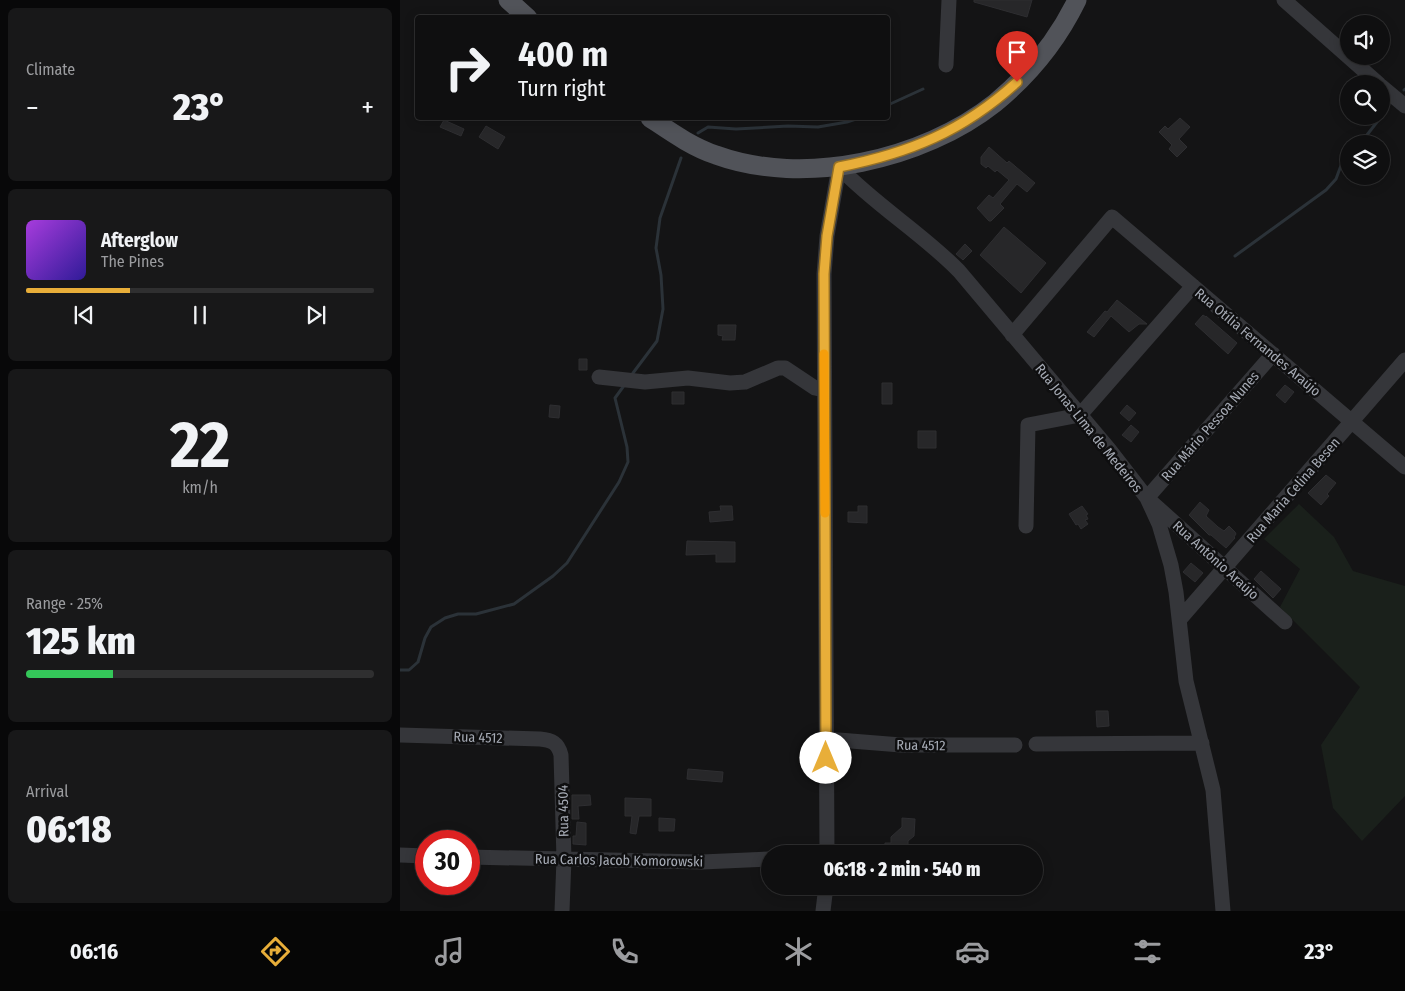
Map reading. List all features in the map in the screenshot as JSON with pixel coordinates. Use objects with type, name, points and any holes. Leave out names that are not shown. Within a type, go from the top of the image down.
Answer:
[{"type":"main road","points":[[508,0],[525,15]]},
{"type":"main road","points":[[653,120],[693,145],[716,155],[740,162],[803,169],[839,167],[863,162],[927,143],[962,125],[994,103],[1037,60],[1056,36],[1078,0]]},
{"type":"street","points":[[946,65],[949,0]]},
{"type":"street","points":[[1284,0],[1369,75]]},
{"type":"street","points":[[1390,93],[1405,106]]},
{"type":"street","points":[[827,845],[824,274],[827,236],[839,167]]},
{"type":"street","name":"Rua Jonas Lima de Medeiros","points":[[839,167],[861,190],[941,252],[959,271],[1147,498],[1165,541],[1173,574],[1180,619],[1186,681],[1214,798],[1223,911]]},
{"type":"street","name":"Rua Otília Fernandes Araújo","points":[[1012,335],[1112,217],[1405,467]]},
{"type":"street","points":[[1026,526],[1028,425],[1080,415],[1192,286]]},
{"type":"street","name":"Rua Mário Pessoa Nunes","points":[[1147,498],[1273,354]]},
{"type":"street","name":"Rua Maria Celina Besen","points":[[1180,619],[1405,360]]},
{"type":"street","points":[[599,377],[645,382],[688,378],[730,383],[745,382],[778,368],[785,368],[815,388],[824,390]]},
{"type":"street","name":"Rua Antônio Araújo","points":[[1147,498],[1285,622]]},
{"type":"street","name":"Rua 4512","points":[[400,735],[540,739],[556,743]]},
{"type":"street","name":"Rua 4512","points":[[826,739],[901,745],[1015,745]]},
{"type":"street","name":"Rua 4504","points":[[556,743],[561,755],[564,859],[562,911]]},
{"type":"street","points":[[1036,744],[1202,743]]},
{"type":"street","points":[[400,855],[415,856]]},
{"type":"street","name":"Rua Carlos Jacob Komorowski","points":[[480,857],[702,862],[761,859]]},
{"type":"street","points":[[823,911],[825,895]]},
{"type":"shaded area","points":[[1299,504],[1334,537],[1353,571],[1405,586],[1405,796],[1362,841],[1333,808],[1321,745],[1360,687],[1280,607],[1300,569],[1264,539]]},
{"type":"building","points":[[974,0],[1032,0],[1027,17],[974,2]]},
{"type":"building","points":[[1180,118],[1190,127],[1179,139],[1187,147],[1177,157],[1169,149],[1172,145],[1159,132],[1165,126],[1168,129]]},
{"type":"building","points":[[444,120],[464,129],[461,136],[440,127]]},
{"type":"building","points":[[486,126],[505,137],[498,149],[479,137]]},
{"type":"building","points":[[989,147],[1007,163],[1009,161],[1035,183],[1027,192],[1017,184],[1000,204],[1004,208],[991,221],[977,208],[989,195],[993,198],[1009,180],[997,170],[995,172],[988,166],[986,168],[981,164],[981,157]]},
{"type":"building","points":[[1004,227],[1046,263],[1021,293],[980,255]]},
{"type":"building","points":[[965,244],[972,251],[963,260],[956,254]]},
{"type":"building","points":[[1117,300],[1147,324],[1139,324],[1129,332],[1111,316],[1094,337],[1087,332],[1105,311],[1107,312]]},
{"type":"building","points":[[1203,315],[1237,343],[1228,354],[1195,324]]},
{"type":"building","points":[[718,325],[736,325],[735,340],[722,340],[723,336],[718,335]]},
{"type":"building","points":[[579,359],[587,359],[587,370],[579,370]]},
{"type":"building","points":[[882,383],[892,383],[892,404],[882,404]]},
{"type":"building","points":[[1285,385],[1294,392],[1285,403],[1276,395]]},
{"type":"building","points":[[672,392],[684,392],[684,404],[672,404]]},
{"type":"building","points":[[550,405],[560,406],[559,418],[549,417]]},
{"type":"building","points":[[1127,405],[1136,413],[1129,421],[1120,413]]},
{"type":"building","points":[[1131,425],[1139,432],[1131,442],[1122,435]]},
{"type":"building","points":[[918,431],[936,431],[936,448],[918,448]]},
{"type":"building","points":[[1326,475],[1336,483],[1327,494],[1329,496],[1321,505],[1308,493]]},
{"type":"building","points":[[1200,502],[1209,510],[1206,516],[1218,527],[1224,531],[1229,526],[1235,532],[1235,538],[1226,548],[1209,535],[1189,515]]},
{"type":"building","points":[[720,506],[732,506],[733,520],[710,522],[709,512],[721,511]]},
{"type":"building","points":[[858,506],[867,506],[867,523],[848,522],[848,512],[858,512]]},
{"type":"building","points":[[1082,506],[1088,514],[1086,515],[1088,519],[1085,520],[1088,524],[1081,529],[1069,514]]},
{"type":"building","points":[[687,541],[735,542],[735,562],[716,562],[716,554],[686,555]]},
{"type":"building","points":[[1191,563],[1203,573],[1195,582],[1183,572]]},
{"type":"building","points":[[1261,571],[1281,589],[1273,598],[1254,579]]},
{"type":"building","points":[[1096,711],[1108,711],[1109,726],[1097,727]]},
{"type":"building","points":[[688,769],[723,772],[722,782],[687,779]]},
{"type":"building","points":[[572,795],[590,795],[591,805],[578,806],[579,819],[572,819]]},
{"type":"building","points":[[625,798],[651,799],[651,816],[639,816],[636,834],[630,833],[632,816],[625,816]]},
{"type":"building","points":[[659,818],[675,819],[674,831],[659,831]]},
{"type":"building","points":[[902,818],[915,819],[914,836],[908,841],[908,845],[885,845],[885,843],[891,843],[891,837],[902,827]]},
{"type":"building","points":[[577,822],[586,823],[586,845],[573,844],[573,836],[576,836]]},
{"type":"waterway","points":[[890,104],[923,89]]},
{"type":"waterway","points":[[698,133],[708,127],[736,129],[788,126],[818,127],[853,120]]},
{"type":"waterway","points":[[1367,135],[1375,125]]},
{"type":"waterway","points":[[633,373],[657,341],[663,309],[661,275],[656,248],[660,218],[681,158]]},
{"type":"waterway","points":[[1235,256],[1326,190],[1336,179],[1340,168]]},
{"type":"waterway","points":[[400,670],[409,670],[418,662],[425,638],[431,627],[445,618],[458,614],[476,614],[514,604],[553,576],[567,563],[619,482],[628,462],[627,447],[615,398],[623,387]]},
{"type":"slow traffic","points":[[824,354],[825,513]]},
{"type":"route","points":[[826,758],[824,274],[827,236],[839,167],[927,143],[962,125],[994,103],[1017,82]]}]
